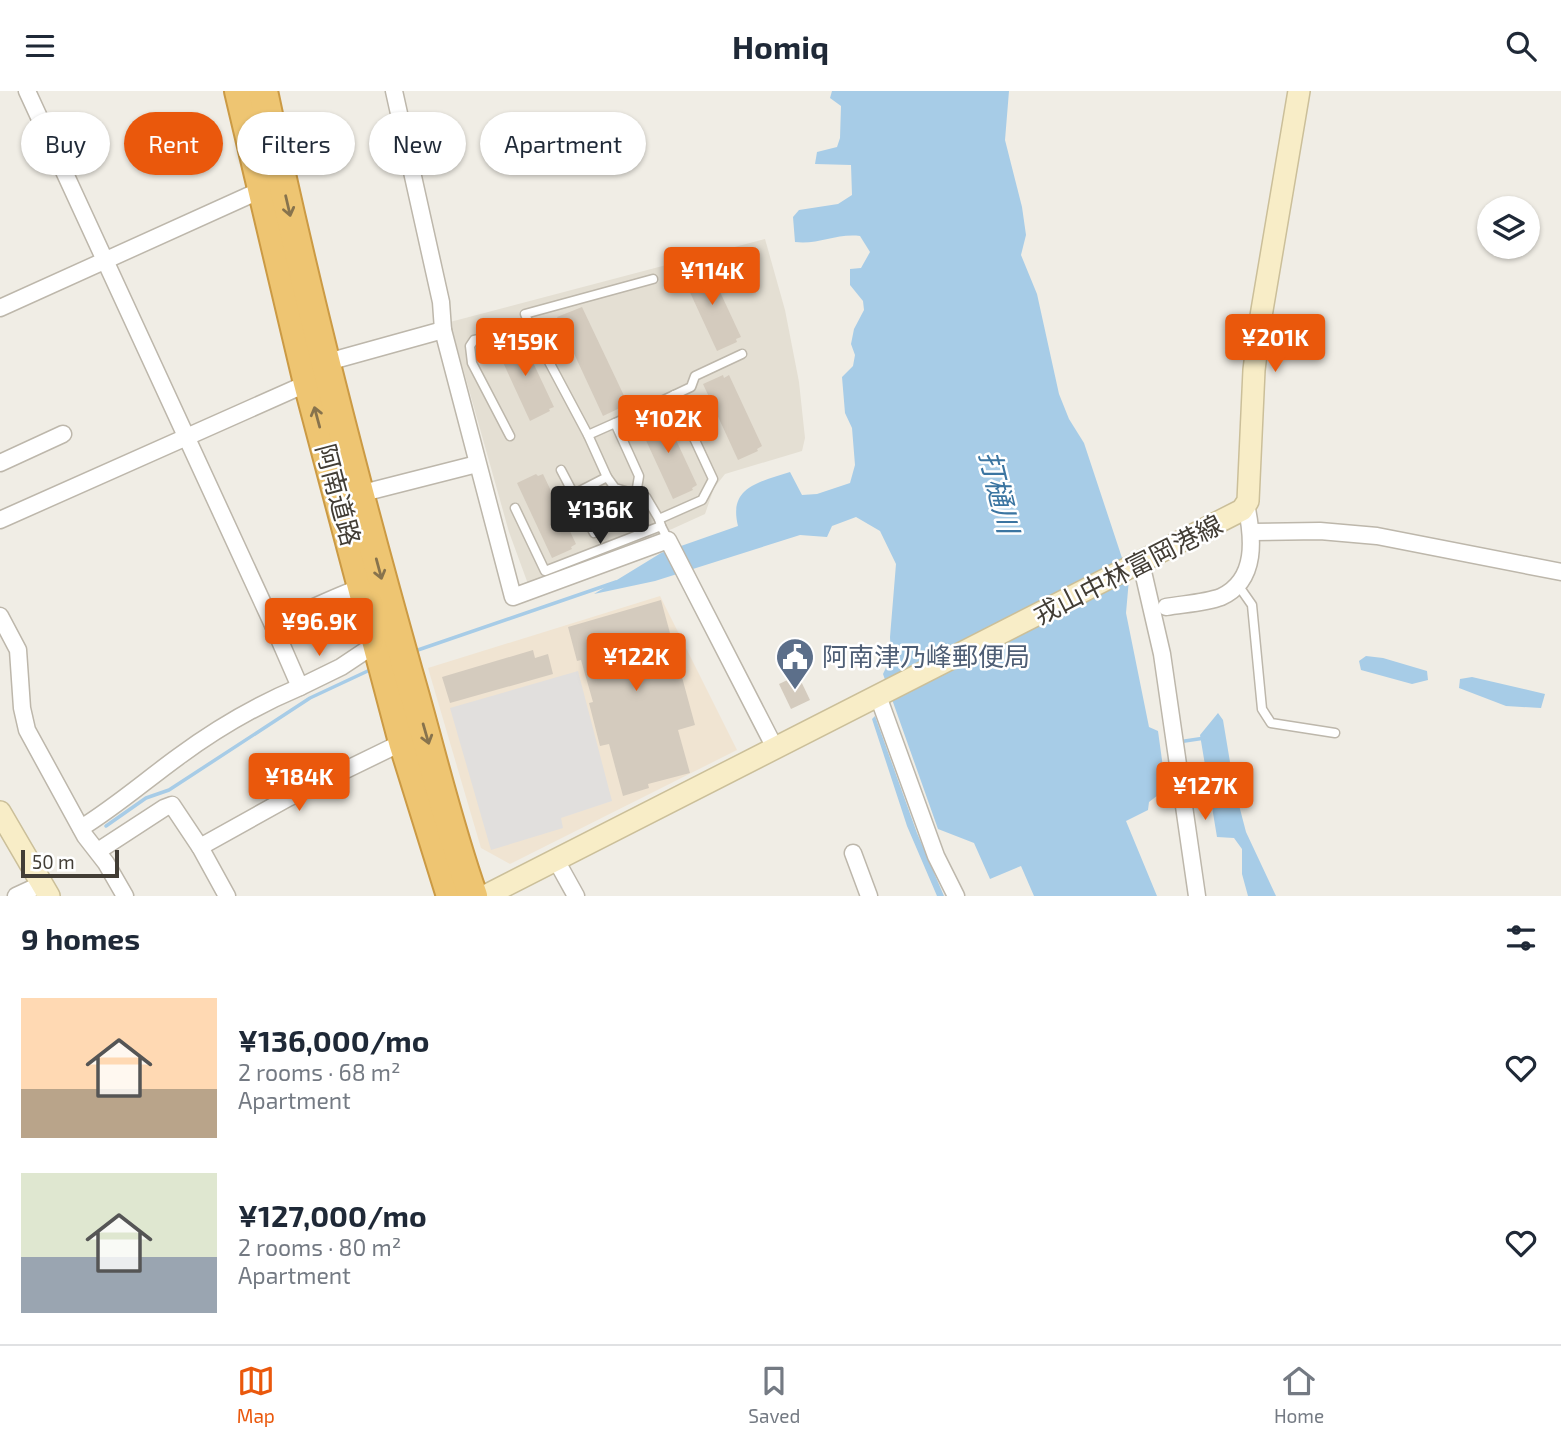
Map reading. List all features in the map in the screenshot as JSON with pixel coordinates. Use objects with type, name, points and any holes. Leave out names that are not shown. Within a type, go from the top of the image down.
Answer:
[{"type":"highway","name":"阿南道路","points":[[239,91],[261,190],[316,373],[359,494],[385,644]]},
{"type":"highway","name":"阿南道路","points":[[263,91],[316,373],[362,587],[397,673],[473,896]]},
{"type":"highway","name":"阿南道路","points":[[397,673],[403,742],[451,896]]},
{"type":"main road","name":"戎山中林富岡港線","points":[[485,896],[1235,516],[1247,504],[1254,370],[1260,322],[1299,91]]},
{"type":"main road","points":[[0,812],[45,890]]},
{"type":"street","points":[[27,91],[300,687]]},
{"type":"street","points":[[394,91],[441,302],[443,330],[513,597],[665,533],[775,748]]},
{"type":"street","points":[[0,308],[261,190]]},
{"type":"street","points":[[0,520],[185,437],[316,373],[443,330]]},
{"type":"street","points":[[0,463],[63,434]]},
{"type":"street","points":[[359,494],[478,464]]},
{"type":"street","points":[[1166,607],[1220,597],[1238,586],[1250,562],[1259,532],[1247,504]]},
{"type":"street","points":[[1259,532],[1320,531],[1377,536],[1561,572]]},
{"type":"street","points":[[1137,565],[1162,654],[1197,896]]},
{"type":"street","points":[[273,625],[362,587]]},
{"type":"street","points":[[0,616],[18,650],[22,708],[27,730],[89,843],[98,851],[125,896]]},
{"type":"street","points":[[81,828],[180,756],[264,702],[385,644]]},
{"type":"street","points":[[881,694],[936,856],[956,896]]},
{"type":"street","points":[[200,847],[288,798],[403,742]]},
{"type":"street","points":[[98,851],[172,805],[200,847],[226,896]]},
{"type":"street","points":[[853,853],[869,896]]},
{"type":"street","points":[[556,860],[576,896]]},
{"type":"street","points":[[16,896],[45,890]]},
{"type":"lane","points":[[653,279],[525,314],[607,477],[615,488],[650,500],[665,533]]},
{"type":"lane","points":[[510,436],[472,363],[470,346],[474,340],[531,328]]},
{"type":"lane","points":[[588,435],[691,387],[695,376],[742,354]]},
{"type":"lane","points":[[515,508],[545,571],[665,533],[702,501],[713,479],[674,395]]},
{"type":"lane","points":[[615,423],[639,476],[636,494]]},
{"type":"lane","points":[[561,470],[594,533]]},
{"type":"lane","points":[[574,494],[607,477]]},
{"type":"lane","points":[[1238,586],[1252,605],[1262,709],[1271,723],[1335,733]]},
{"type":"shaded area","points":[[765,239],[785,310],[799,382],[805,438],[802,451],[725,474],[714,488],[705,514],[528,584],[509,532],[450,322]]},
{"type":"shaded area","points":[[660,596],[737,750],[510,864],[481,848],[428,668]]},
{"type":"shaded area","points":[[578,671],[612,801],[561,818],[563,828],[491,850],[450,708]]},
{"type":"water","name":"打樋川","points":[[832,91],[1009,91],[1005,140],[1022,207],[1026,235],[1021,255],[1037,294],[1059,394],[1069,419],[1084,443],[1129,579],[1126,613],[1149,727],[1158,731],[1166,789],[1149,802],[1148,810],[1126,821],[1157,896],[1034,896],[1021,866],[990,879],[974,843],[938,829],[883,674],[891,657],[896,564],[880,531],[856,517],[832,526],[827,537],[800,535],[655,581],[594,594],[661,553],[738,526],[738,502],[742,494],[758,483],[790,472],[802,495],[817,494],[850,483],[855,465],[852,428],[845,413],[842,377],[853,366],[855,355],[851,344],[854,329],[864,310],[863,301],[850,285],[850,269],[861,268],[870,252],[860,236],[795,242],[793,217],[799,210],[838,204],[852,195],[851,165],[815,164],[817,152],[837,147],[840,138],[841,106],[830,98]]},
{"type":"water","points":[[1366,656],[1383,658],[1427,671],[1428,680],[1412,684],[1361,670],[1359,661]]},
{"type":"water","points":[[1472,677],[1545,694],[1541,708],[1506,706],[1459,688],[1460,679]]},
{"type":"water","points":[[1218,713],[1223,720],[1234,786],[1246,832],[1276,896],[1248,896],[1242,874],[1242,849],[1234,838],[1217,837],[1200,735]]},
{"type":"water","points":[[875,716],[917,833],[944,896],[937,896],[907,826],[872,719]]},
{"type":"building","points":[[702,266],[703,269],[708,266],[741,337],[736,339],[737,342],[717,351],[682,275]]},
{"type":"building","points":[[582,307],[627,402],[603,416],[557,317]]},
{"type":"building","points":[[521,337],[554,407],[530,421],[495,345]]},
{"type":"building","points":[[723,375],[724,378],[729,375],[762,446],[758,451],[738,460],[703,384]]},
{"type":"building","points":[[657,414],[658,417],[664,414],[697,485],[693,490],[673,499],[638,423]]},
{"type":"building","points":[[536,474],[543,474],[576,544],[572,549],[552,558],[517,483]]},
{"type":"building","points":[[661,600],[695,725],[678,730],[690,773],[648,784],[649,788],[623,796],[609,744],[600,746],[589,703],[593,702],[581,660],[577,661],[568,627]]},
{"type":"building","points":[[533,650],[535,658],[548,654],[553,674],[450,703],[442,677]]},
{"type":"building","points":[[798,675],[810,700],[791,709],[779,684]]},
{"type":"waterway","points":[[415,651],[616,582]]},
{"type":"waterway","points":[[106,826],[146,798],[169,790],[310,698],[372,669]]},
{"type":"waterway","points":[[1178,742],[1205,738]]},
{"type":"place","name":"阿南津乃峰郵便局","points":[[795,691]]}]
